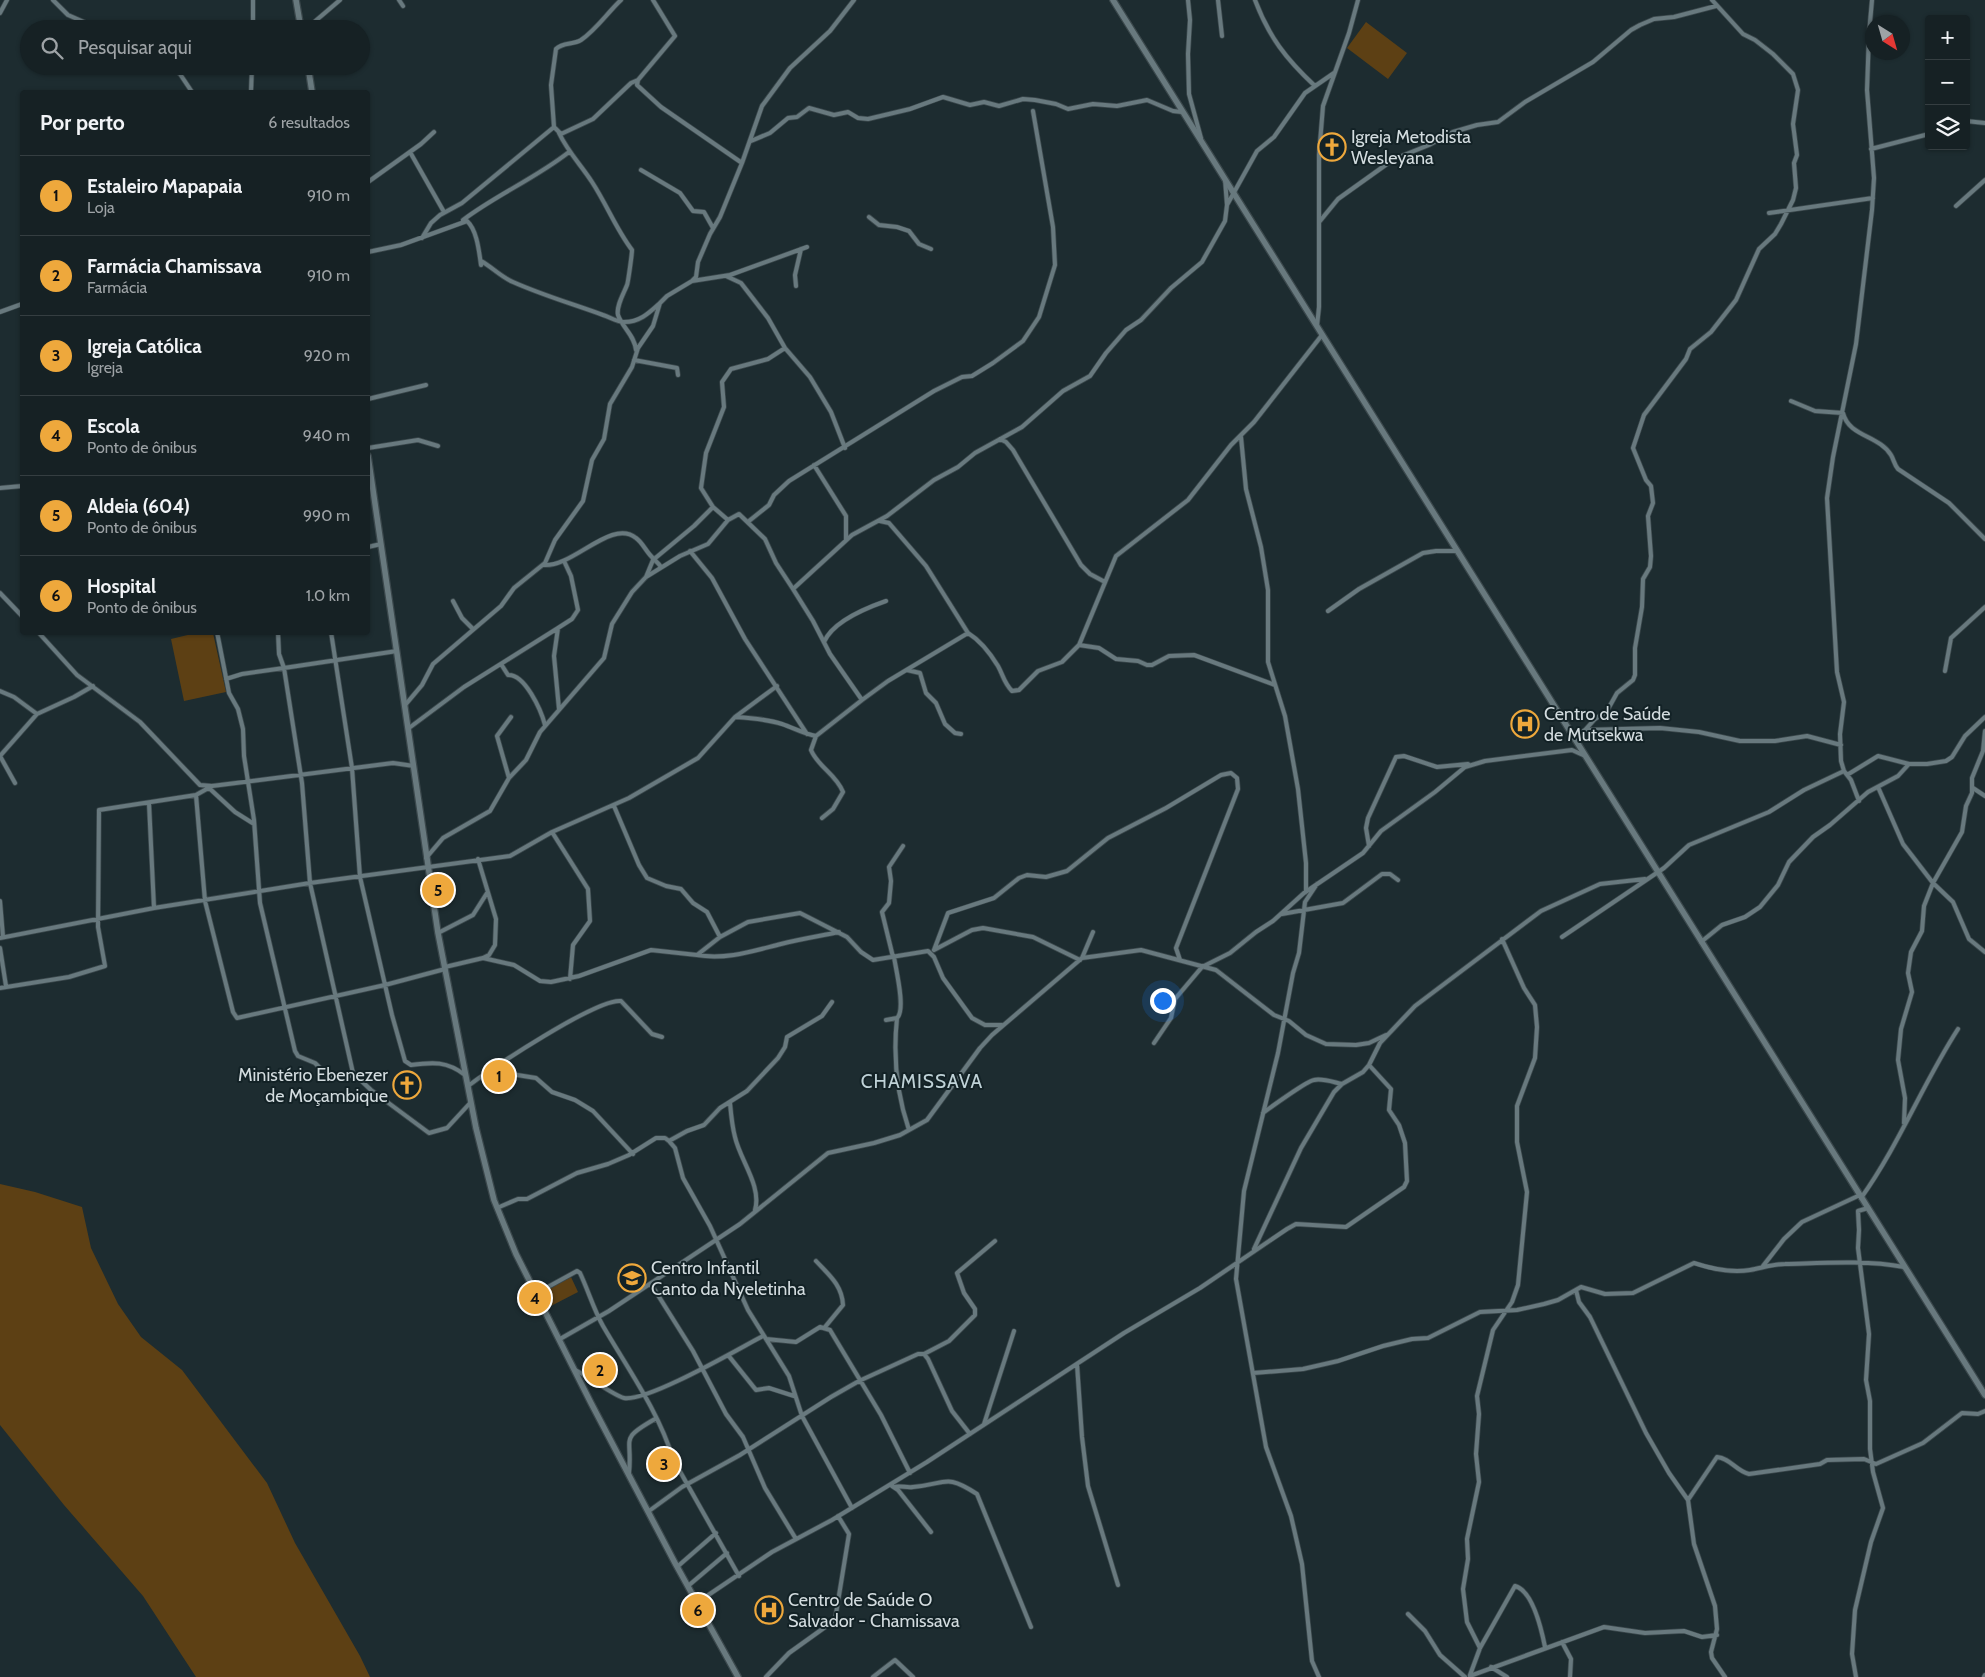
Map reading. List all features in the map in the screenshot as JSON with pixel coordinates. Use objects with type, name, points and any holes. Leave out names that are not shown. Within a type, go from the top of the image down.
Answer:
[{"type":"street","points":[[0,13],[7,0]]},
{"type":"street","points":[[53,0],[68,15],[79,20]]},
{"type":"street","points":[[253,0],[253,20]]},
{"type":"street","points":[[296,0],[299,20]]},
{"type":"street","points":[[317,20],[340,0]]},
{"type":"street","points":[[398,0],[403,6]]},
{"type":"street","points":[[406,704],[422,685],[433,664],[472,628],[500,606],[514,588],[543,565],[555,540],[583,502],[592,460],[604,439],[610,404],[634,360],[636,346],[618,316],[618,309],[627,285],[632,250],[615,227],[611,213],[592,182],[569,152],[554,127],[551,85],[556,49],[563,44],[578,42],[586,37],[621,0]]},
{"type":"street","points":[[558,131],[561,134],[593,119],[609,102],[638,80],[675,36],[653,0]]},
{"type":"street","points":[[692,282],[751,141],[760,108],[790,68],[832,28],[854,0]]},
{"type":"street","points":[[1113,0],[1985,1395]]},
{"type":"street","points":[[1188,0],[1190,20],[1188,54],[1190,94],[1202,143]]},
{"type":"street","points":[[1218,0],[1222,36]]},
{"type":"street","points":[[1255,0],[1264,22],[1280,51],[1315,86]]},
{"type":"street","points":[[1317,326],[1319,306],[1320,130],[1323,106],[1349,34],[1358,0]]},
{"type":"street","points":[[1572,750],[1575,739],[1607,711],[1618,692],[1633,680],[1636,675],[1635,648],[1642,607],[1643,579],[1650,567],[1651,556],[1648,516],[1653,503],[1651,486],[1646,480],[1633,448],[1644,415],[1686,358],[1690,349],[1711,332],[1736,300],[1759,249],[1775,234],[1788,210],[1796,188],[1794,163],[1797,155],[1793,124],[1798,90],[1793,74],[1785,64],[1756,40],[1743,34],[1712,0]]},
{"type":"street","points":[[1859,801],[1846,773],[1841,745],[1844,702],[1837,672],[1827,498],[1859,326],[1873,198],[1867,73],[1872,0]]},
{"type":"street","points":[[1320,221],[1338,200],[1394,159],[1429,145],[1453,132],[1477,125],[1498,122],[1538,93],[1593,62],[1636,27],[1654,19],[1674,17],[1716,6]]},
{"type":"street","points":[[1227,205],[1256,151],[1274,137],[1305,93],[1334,73]]},
{"type":"street","points":[[181,75],[191,90]]},
{"type":"street","points":[[251,90],[252,75]]},
{"type":"street","points":[[309,75],[312,90]]},
{"type":"street","points":[[638,80],[637,85],[660,107],[742,163]]},
{"type":"street","points":[[751,141],[770,133],[788,118],[797,117],[809,108],[834,115],[848,112],[858,118],[868,118],[910,109],[941,97],[970,105],[984,102],[999,106],[1023,100],[1035,100],[1056,104],[1068,109],[1093,104],[1117,106],[1147,100],[1173,111],[1182,112]]},
{"type":"street","points":[[749,521],[769,505],[781,487],[814,464],[845,448],[934,391],[962,377],[972,376],[1023,341],[1039,317],[1054,265],[1053,227],[1033,111]]},
{"type":"street","points":[[1970,122],[1985,122]]},
{"type":"street","points":[[422,238],[431,223],[444,212],[462,203],[554,127]]},
{"type":"street","points":[[370,181],[434,132]]},
{"type":"street","points":[[1871,149],[1925,135]]},
{"type":"street","points":[[410,152],[444,212]]},
{"type":"street","points":[[461,222],[486,203],[555,163],[569,152]]},
{"type":"street","points":[[641,170],[680,193],[693,211],[704,212],[713,228]]},
{"type":"street","points":[[793,589],[846,540],[878,522],[934,480],[1022,427],[1063,391],[1094,373],[1106,353],[1126,330],[1141,320],[1170,288],[1202,262],[1225,221],[1227,205],[1225,179]]},
{"type":"street","points":[[1956,206],[1985,180]]},
{"type":"street","points":[[1228,185],[1236,186]]},
{"type":"street","points":[[1770,213],[1873,198]]},
{"type":"street","points":[[869,218],[879,226],[897,227],[910,232],[919,244],[931,249]]},
{"type":"street","points":[[370,251],[422,238],[467,221],[476,234],[476,244],[481,263],[511,281],[543,296],[562,299],[579,308],[623,322],[647,316],[668,296],[692,282],[726,276],[807,247]]},
{"type":"street","points":[[796,286],[795,275],[801,249]]},
{"type":"street","points":[[726,276],[741,283],[768,318],[785,348],[810,377],[824,398],[845,448]]},
{"type":"street","points":[[636,353],[653,326],[660,304]]},
{"type":"street","points":[[0,312],[20,305]]},
{"type":"street","points":[[878,522],[889,522],[926,566],[968,632],[986,648],[998,667],[1006,685],[1012,691],[1019,690],[1038,671],[1062,662],[1079,645],[1116,556],[1188,500],[1322,335]]},
{"type":"street","points":[[728,520],[713,506],[701,488],[702,469],[724,407],[722,382],[731,369],[768,359],[785,348]]},
{"type":"street","points":[[634,360],[657,366],[674,366],[677,368],[678,375]]},
{"type":"street","points":[[370,399],[426,385]]},
{"type":"street","points":[[1791,401],[1816,411],[1843,413]]},
{"type":"street","points":[[1843,413],[1848,426],[1862,435],[1870,437],[1891,455],[1892,462],[1898,469],[1949,504],[1985,539]]},
{"type":"street","points":[[1241,437],[1246,489],[1251,503],[1268,590],[1267,649],[1270,673],[1285,716],[1298,789],[1306,862],[1306,892]]},
{"type":"street","points":[[1000,439],[1006,442],[1013,450],[1081,565],[1090,574],[1105,582]]},
{"type":"street","points":[[370,448],[418,440],[438,446]]},
{"type":"street","points":[[814,464],[846,516],[846,540]]},
{"type":"street","points":[[370,470],[406,704],[427,867],[438,933],[465,1075],[484,1163],[497,1208],[516,1254],[560,1339],[590,1403],[738,1677]]},
{"type":"street","points":[[0,488],[20,486]]},
{"type":"street","points":[[646,577],[650,564],[654,559],[694,526],[713,506]]},
{"type":"street","points":[[426,858],[443,838],[490,811],[509,778],[526,760],[545,725],[604,658],[612,624],[632,592],[646,577],[661,567],[690,551],[708,544],[728,520],[739,514],[749,521],[765,539],[776,563],[862,700]]},
{"type":"street","points":[[543,565],[564,561],[593,543],[616,533],[637,538],[661,567]]},
{"type":"street","points":[[370,547],[381,544]]},
{"type":"street","points":[[690,551],[712,578],[733,612],[745,639],[807,734]]},
{"type":"street","points":[[1328,611],[1367,584],[1423,554],[1430,551],[1457,551]]},
{"type":"street","points":[[409,728],[501,664],[572,619],[578,610],[570,576],[564,561]]},
{"type":"street","points":[[0,593],[20,614]]},
{"type":"street","points":[[453,601],[462,618],[472,628]]},
{"type":"street","points":[[824,642],[830,632],[839,626],[868,607],[886,601]]},
{"type":"street","points":[[1945,671],[1951,638],[1985,607]]},
{"type":"street","points":[[558,628],[554,656],[559,699],[558,711]]},
{"type":"street","points":[[822,818],[833,809],[843,792],[835,777],[814,758],[811,750],[816,736],[862,700],[968,632]]},
{"type":"street","points":[[41,635],[72,670],[140,722],[166,747],[194,781],[200,785],[211,787],[235,812],[254,824]]},
{"type":"street","points":[[218,635],[229,693],[241,718],[254,824],[258,892],[296,1054],[315,1063],[329,1077],[355,1075]]},
{"type":"street","points":[[278,635],[279,654],[284,668],[301,775],[310,883],[352,1070],[371,1090],[429,1133],[447,1128],[471,1102]]},
{"type":"street","points":[[331,635],[352,768],[360,877],[385,986],[406,1063],[411,1065],[442,1062],[465,1075]]},
{"type":"street","points":[[1079,645],[1100,648],[1116,659],[1147,665],[1152,665],[1169,656],[1194,655],[1275,685]]},
{"type":"street","points":[[226,680],[242,674],[397,651]]},
{"type":"street","points":[[501,664],[508,675],[516,675],[521,680],[538,704],[545,725]]},
{"type":"street","points":[[907,670],[920,673],[926,693],[936,703],[945,724],[955,733],[961,734]]},
{"type":"street","points":[[15,783],[0,756],[37,714],[74,698],[93,686]]},
{"type":"street","points":[[0,901],[1,938],[154,908],[310,883],[510,856],[552,832],[614,806],[698,758],[735,717],[777,686]]},
{"type":"street","points":[[0,692],[14,698],[37,714]]},
{"type":"street","points":[[509,778],[498,736],[511,717]]},
{"type":"street","points":[[735,717],[759,719],[782,724],[816,736]]},
{"type":"street","points":[[1562,937],[1645,879],[1664,868],[1689,845],[1769,812],[1804,790],[1846,773],[1878,756],[1909,764],[1927,764],[1950,760],[1964,736],[1985,717]]},
{"type":"street","points":[[1585,730],[1660,728],[1749,741],[1775,741],[1807,736],[1841,745]]},
{"type":"street","points":[[1904,1123],[1904,1098],[1898,1060],[1900,1033],[1912,992],[1908,973],[1911,952],[1922,930],[1924,906],[1932,883],[1959,839],[1966,806],[1973,788],[1972,778],[1983,750],[1985,731]]},
{"type":"street","points":[[1369,846],[1366,828],[1368,818],[1396,757],[1404,756],[1437,767],[1572,750],[1586,757]]},
{"type":"street","points":[[0,988],[103,968],[105,964],[98,919],[99,810],[196,795],[211,787],[248,780],[394,763],[414,766]]},
{"type":"street","points":[[1154,1043],[1171,1018],[1175,999],[1202,967],[1230,953],[1280,915],[1306,892],[1363,853],[1382,831],[1469,764]]},
{"type":"street","points":[[1702,942],[1722,925],[1745,917],[1760,907],[1778,885],[1785,869],[1794,856],[1812,836],[1830,825],[1859,801],[1898,776],[1909,764]]},
{"type":"street","points":[[934,950],[950,911],[994,898],[1019,878],[1027,876],[1046,877],[1067,871],[1108,838],[1166,808],[1221,775],[1231,773],[1237,778],[1238,789],[1176,948],[1180,960]]},
{"type":"street","points":[[1878,788],[1897,834],[1932,883],[1956,908],[1969,939],[1985,952]]},
{"type":"street","points":[[1973,788],[1985,796]]},
{"type":"street","points":[[196,795],[205,901],[234,1016],[237,1018],[265,1013],[334,995],[385,986],[489,955],[497,941],[496,914],[487,893],[478,859]]},
{"type":"street","points":[[149,802],[154,908]]},
{"type":"street","points":[[614,806],[639,865],[647,878],[666,886],[681,889],[693,903],[707,912],[720,937]]},
{"type":"street","points":[[552,832],[588,889],[590,921],[573,944],[570,979]]},
{"type":"street","points":[[903,846],[889,867],[891,881],[889,902],[882,912],[894,957],[900,998],[900,1014],[897,1018],[895,1038],[899,1095],[909,1130]]},
{"type":"street","points":[[1663,880],[1664,868]]},
{"type":"street","points":[[1280,915],[1343,903],[1382,874],[1390,874],[1398,880]]},
{"type":"street","points":[[1251,1253],[1301,1148],[1342,1084],[1363,1072],[1369,1066],[1386,1035],[1415,1006],[1541,911],[1600,884],[1645,879]]},
{"type":"street","points":[[1317,884],[1309,895],[1304,909],[1299,953],[1293,973],[1285,1019],[1244,1191],[1236,1279],[1266,1447],[1291,1516],[1300,1552],[1312,1661],[1319,1677]]},
{"type":"street","points":[[438,933],[473,915],[487,893]]},
{"type":"street","points":[[697,955],[720,937],[757,920],[800,913],[839,932],[873,960],[934,950],[975,929],[990,928],[1033,937],[1081,959],[1142,950],[1223,974],[1274,1015],[1285,1019],[1306,1034],[1326,1044],[1356,1045],[1369,1043],[1386,1035]]},
{"type":"street","points":[[483,958],[514,965],[545,982],[570,979],[651,950],[722,956],[756,952],[839,932]]},
{"type":"street","points":[[560,1339],[651,1284],[740,1224],[828,1153],[874,1143],[909,1130],[932,1116],[980,1048],[1081,959],[1093,932]]},
{"type":"street","points":[[1480,1648],[1467,1622],[1463,1589],[1468,1560],[1467,1539],[1479,1482],[1476,1454],[1479,1414],[1477,1396],[1494,1330],[1507,1311],[1518,1285],[1527,1192],[1518,1142],[1517,1106],[1535,1058],[1537,1027],[1535,1005],[1523,987],[1502,939]]},
{"type":"street","points":[[0,948],[6,986]]},
{"type":"street","points":[[928,951],[934,957],[943,978],[972,1018],[985,1025],[1004,1025]]},
{"type":"street","points":[[468,1086],[497,1065],[599,1005],[618,1000],[652,1034],[662,1036]]},
{"type":"street","points":[[669,1141],[687,1131],[704,1126],[720,1108],[747,1091],[774,1063],[785,1047],[787,1037],[822,1016],[832,1002]]},
{"type":"street","points":[[886,1020],[897,1018]]},
{"type":"street","points":[[1762,1267],[1784,1238],[1802,1222],[1860,1196],[1887,1158],[1904,1123],[1958,1028]]},
{"type":"street","points":[[497,1065],[511,1074],[536,1078],[552,1092],[575,1100],[593,1111],[633,1154]]},
{"type":"street","points":[[698,1602],[772,1552],[892,1486],[910,1472],[1076,1364],[1200,1288],[1296,1224],[1346,1227],[1404,1187],[1407,1181],[1405,1143],[1399,1125],[1389,1110],[1391,1089],[1369,1066]]},
{"type":"street","points":[[1263,1113],[1292,1094],[1306,1082],[1319,1080],[1342,1084]]},
{"type":"street","points":[[730,1103],[735,1138],[746,1162],[757,1195],[755,1210]]},
{"type":"street","points":[[497,1208],[518,1199],[527,1199],[577,1173],[633,1154],[656,1138],[661,1137],[669,1141],[675,1148],[683,1178],[710,1226],[715,1240],[764,1337],[789,1376],[802,1416],[852,1508]]},
{"type":"street","points":[[1856,1677],[1852,1654],[1855,1610],[1871,1542],[1883,1508],[1872,1462],[1870,1401],[1866,1380],[1869,1334],[1860,1264],[1858,1212],[1868,1208]]},
{"type":"street","points":[[649,1511],[688,1483],[748,1449],[859,1381],[912,1356],[924,1354],[949,1341],[975,1315],[975,1309],[964,1293],[957,1273],[994,1241]]},
{"type":"street","points":[[816,1261],[837,1283],[842,1296],[843,1305],[839,1313],[825,1327]]},
{"type":"street","points":[[1253,1373],[1283,1372],[1338,1361],[1383,1346],[1430,1337],[1480,1312],[1507,1311],[1551,1302],[1584,1287],[1604,1294],[1633,1293],[1694,1263],[1720,1271],[1750,1270],[1762,1267],[1810,1263],[1904,1267]]},
{"type":"street","points":[[537,1293],[579,1272],[599,1317],[669,1443],[673,1459],[728,1553],[739,1576]]},
{"type":"street","points":[[651,1284],[703,1369],[748,1449],[765,1488],[796,1539]]},
{"type":"street","points":[[1576,1290],[1580,1302],[1590,1317],[1646,1433],[1688,1500],[1694,1544],[1715,1606],[1717,1635],[1712,1658],[1725,1677]]},
{"type":"street","points":[[575,1370],[606,1386],[618,1397],[628,1398],[644,1395],[703,1369],[764,1337],[796,1342],[820,1327],[825,1327],[830,1330],[859,1381],[881,1414],[910,1472]]},
{"type":"street","points":[[984,1424],[1014,1331]]},
{"type":"street","points":[[924,1354],[952,1411],[970,1434]]},
{"type":"street","points":[[728,1355],[756,1390],[769,1388],[794,1396]]},
{"type":"street","points":[[1076,1364],[1088,1486],[1118,1585]]},
{"type":"street","points":[[1688,1500],[1717,1457],[1725,1459],[1749,1474],[1820,1464],[1827,1460],[1864,1459],[1876,1464],[1923,1443],[1962,1413],[1978,1414],[1985,1411]]},
{"type":"street","points":[[629,1473],[628,1443],[630,1437],[655,1419]]},
{"type":"street","points":[[892,1486],[914,1487],[950,1480],[957,1481],[977,1494],[1031,1626]]},
{"type":"street","points":[[892,1486],[931,1532]]},
{"type":"street","points":[[766,1677],[789,1653],[834,1620],[849,1534],[838,1516]]},
{"type":"street","points":[[677,1567],[716,1533]]},
{"type":"street","points":[[688,1586],[728,1553]]},
{"type":"street","points":[[1468,1677],[1480,1648],[1501,1613],[1512,1589],[1517,1586],[1525,1594],[1537,1615],[1545,1648]]},
{"type":"street","points":[[1408,1614],[1425,1631],[1440,1655],[1468,1677]]},
{"type":"street","points":[[1468,1677],[1491,1667],[1604,1628],[1645,1633],[1692,1632],[1702,1637],[1717,1635]]},
{"type":"street","points":[[1562,1642],[1571,1659],[1570,1677]]},
{"type":"street","points":[[873,1677],[895,1660],[913,1677]]},
{"type":"street","points":[[1491,1667],[1507,1677]]},
{"type":"shaded area","points":[[1366,22],[1407,53],[1388,79],[1347,48]]},
{"type":"shaded area","points":[[188,635],[213,635],[226,692],[184,701],[171,639]]},
{"type":"shaded area","points":[[0,1184],[35,1192],[82,1207],[91,1248],[118,1304],[141,1337],[182,1370],[267,1483],[295,1543],[360,1656],[370,1677],[196,1677],[143,1596],[64,1505],[0,1425]]},
{"type":"shaded area","points":[[571,1277],[578,1292],[549,1307],[542,1292]]},
{"type":"place","name":"Igreja Metodista Wesleyana","points":[[1332,147]]},
{"type":"place","name":"Centro de Saúde de Mutsekwa","points":[[1525,724]]},
{"type":"place","name":"Aldeia (604)","points":[[438,890]]},
{"type":"place","name":"Estaleiro Mapapaia","points":[[499,1076]]},
{"type":"place","name":"Ministério Ebenezer de Moçambique","points":[[407,1085]]},
{"type":"place","name":"Centro Infantil Canto da Nyeletinha","points":[[632,1278]]},
{"type":"place","name":"Escola","points":[[535,1298]]},
{"type":"place","name":"Farmácia Chamissava","points":[[600,1370]]},
{"type":"place","name":"Igreja Católica","points":[[664,1464]]},
{"type":"place","name":"Hospital","points":[[698,1610]]},
{"type":"place","name":"Centro de Saúde O Salvador - Chamissava","points":[[769,1610]]},
{"type":"district","name":"CHAMISSAVA","points":[[922,1081]]}]
